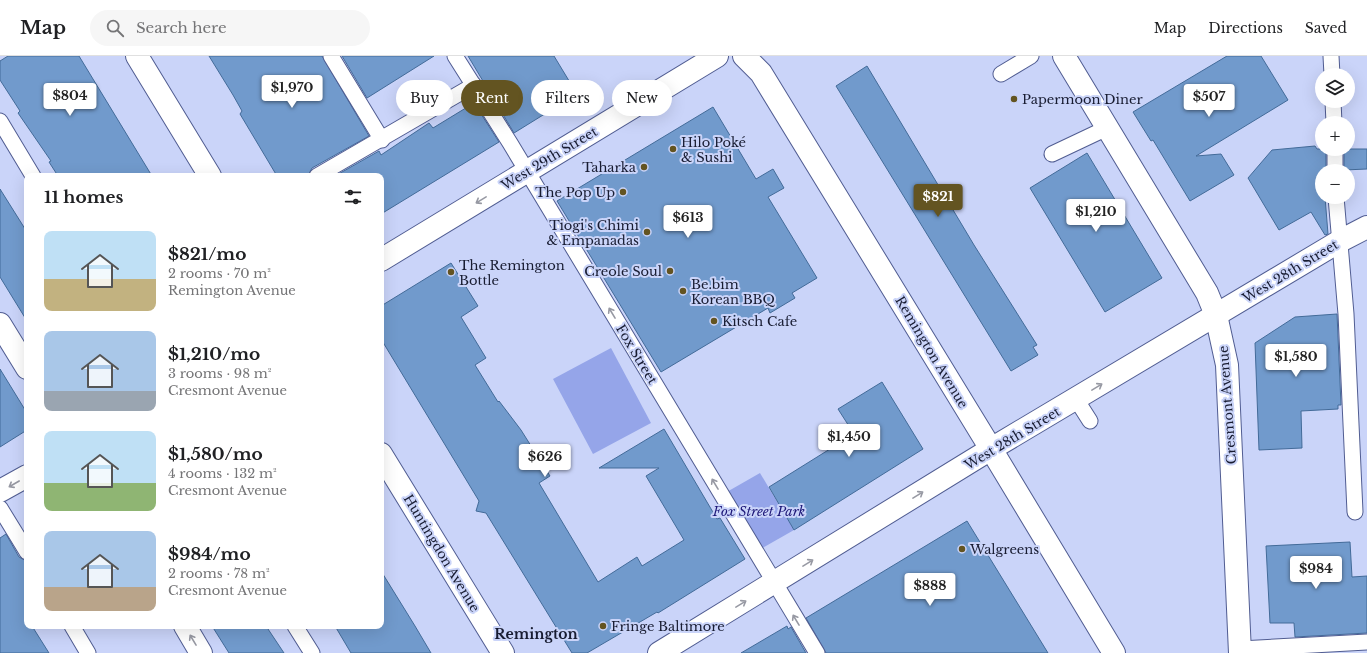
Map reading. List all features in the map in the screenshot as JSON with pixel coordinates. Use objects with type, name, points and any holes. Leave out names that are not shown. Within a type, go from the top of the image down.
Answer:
[{"type":"street","points":[[137,56],[208,173]]},
{"type":"street","name":"West 29th Street","points":[[384,258],[717,56]]},
{"type":"street","name":"Remington Avenue","points":[[744,56],[761,73],[1114,653]]},
{"type":"street","name":"Cresmont Avenue","points":[[1064,56],[1207,293],[1216,315],[1227,365],[1240,651]]},
{"type":"street","name":"West 28th Street","points":[[659,653],[774,584],[991,449],[1340,241],[1367,227]]},
{"type":"street","points":[[1,328],[24,363]]},
{"type":"street","name":"Huntingdon Avenue","points":[[384,459],[503,653]]},
{"type":"street","points":[[0,492],[24,478]]},
{"type":"street","points":[[187,629],[201,653]]},
{"type":"lane","points":[[331,56],[382,140]]},
{"type":"lane","name":"Fox Street","points":[[455,56],[471,80]]},
{"type":"lane","points":[[1001,74],[1031,56]]},
{"type":"lane","points":[[1331,56],[1332,68]]},
{"type":"lane","points":[[322,173],[382,140],[461,93]]},
{"type":"lane","name":"Fox Street","points":[[493,116],[817,653]]},
{"type":"lane","points":[[0,121],[31,173]]},
{"type":"lane","points":[[1052,154],[1107,128]]},
{"type":"lane","points":[[1337,204],[1345,307],[1355,512]]},
{"type":"lane","points":[[1076,399],[1090,421]]},
{"type":"lane","points":[[0,508],[24,547]]},
{"type":"lane","points":[[74,629],[88,653]]},
{"type":"lane","points":[[297,629],[312,653]]},
{"type":"lane","points":[[1240,651],[1367,642]]},
{"type":"green space","points":[[611,348],[651,423],[593,454],[553,379]]},
{"type":"green space","name":"Fox Street Park","points":[[760,473],[794,530],[759,550],[725,493]]},
{"type":"building","points":[[8,56],[79,56],[150,173],[56,173],[49,162],[51,161],[18,113],[20,111],[0,80],[0,61]]},
{"type":"building","points":[[209,56],[322,56],[369,136],[312,168],[310,173],[275,173],[240,114],[242,111]]},
{"type":"building","points":[[342,56],[434,56],[367,98]]},
{"type":"building","points":[[468,56],[554,56],[569,80],[531,80],[531,116],[541,116],[514,133],[504,116],[523,116],[523,80],[482,80]]},
{"type":"building","points":[[1227,56],[1261,56],[1288,100],[1196,156],[1221,154],[1234,175],[1190,201],[1153,140],[1151,141],[1133,112]]},
{"type":"building","points":[[867,66],[974,245],[1037,345],[1033,347],[1038,355],[1011,371],[836,86]]},
{"type":"building","points":[[713,107],[756,179],[773,169],[784,188],[768,197],[817,278],[792,293],[795,298],[770,313],[768,308],[661,372],[557,201]]},
{"type":"building","points":[[461,111],[461,116],[482,116],[499,142],[384,212],[384,173],[340,173],[379,151],[381,155],[429,123],[433,128]]},
{"type":"building","points":[[1315,146],[1315,156],[1326,156],[1326,164],[1315,164],[1315,204],[1326,204],[1328,234],[1325,235],[1311,212],[1279,230],[1248,178],[1272,150]]},
{"type":"building","points":[[1355,149],[1367,149],[1367,169],[1355,170],[1355,164],[1344,164],[1344,156],[1355,156]]},
{"type":"building","points":[[1087,153],[1162,278],[1105,312],[1030,188]]},
{"type":"building","points":[[0,189],[24,227],[24,316],[0,277]]},
{"type":"building","points":[[451,263],[478,306],[461,317],[486,358],[475,365],[498,402],[499,401],[521,430],[550,476],[539,483],[598,582],[637,557],[642,566],[684,540],[646,476],[659,468],[599,468],[664,429],[717,519],[720,518],[745,559],[658,613],[657,612],[587,653],[572,653],[486,513],[476,511],[479,501],[384,344],[384,304]]},
{"type":"building","points":[[1337,314],[1341,405],[1338,405],[1338,409],[1301,411],[1302,448],[1259,450],[1255,343],[1295,317]]},
{"type":"building","points":[[0,369],[24,408],[24,432],[0,447]]},
{"type":"building","points":[[882,382],[923,449],[794,530],[769,487],[854,434],[838,409]]},
{"type":"building","points":[[967,521],[1048,653],[826,653],[806,618]]},
{"type":"building","points":[[6,534],[19,557],[24,560],[24,629],[34,629],[49,653],[0,653],[0,538]]},
{"type":"building","points":[[1350,542],[1352,577],[1367,576],[1367,633],[1295,637],[1294,623],[1270,623],[1266,546]]},
{"type":"building","points":[[384,576],[431,653],[351,653],[337,629],[384,629]]},
{"type":"building","points":[[787,626],[788,629],[791,627],[806,653],[741,653]]},
{"type":"building","points":[[214,629],[268,629],[284,653],[229,653]]},
{"type":"place","name":"Papermoon Diner","points":[[1014,99]]},
{"type":"place","name":"Hilo Poké & Sushi","points":[[673,149]]},
{"type":"place","name":"Taharka","points":[[644,167]]},
{"type":"place","name":"The Pop Up","points":[[623,192]]},
{"type":"place","name":"Tiogi's Chimi & Empanadas","points":[[647,232]]},
{"type":"place","name":"Creole Soul","points":[[670,271]]},
{"type":"place","name":"The Remington Bottle","points":[[451,272]]},
{"type":"place","name":"Be.bim Korean BBQ","points":[[683,291]]},
{"type":"place","name":"Kitsch Cafe","points":[[714,321]]},
{"type":"place","name":"Walgreens","points":[[962,549]]},
{"type":"place","name":"Fringe Baltimore","points":[[603,626]]},
{"type":"district","name":"Remington","points":[[536,634]]}]
